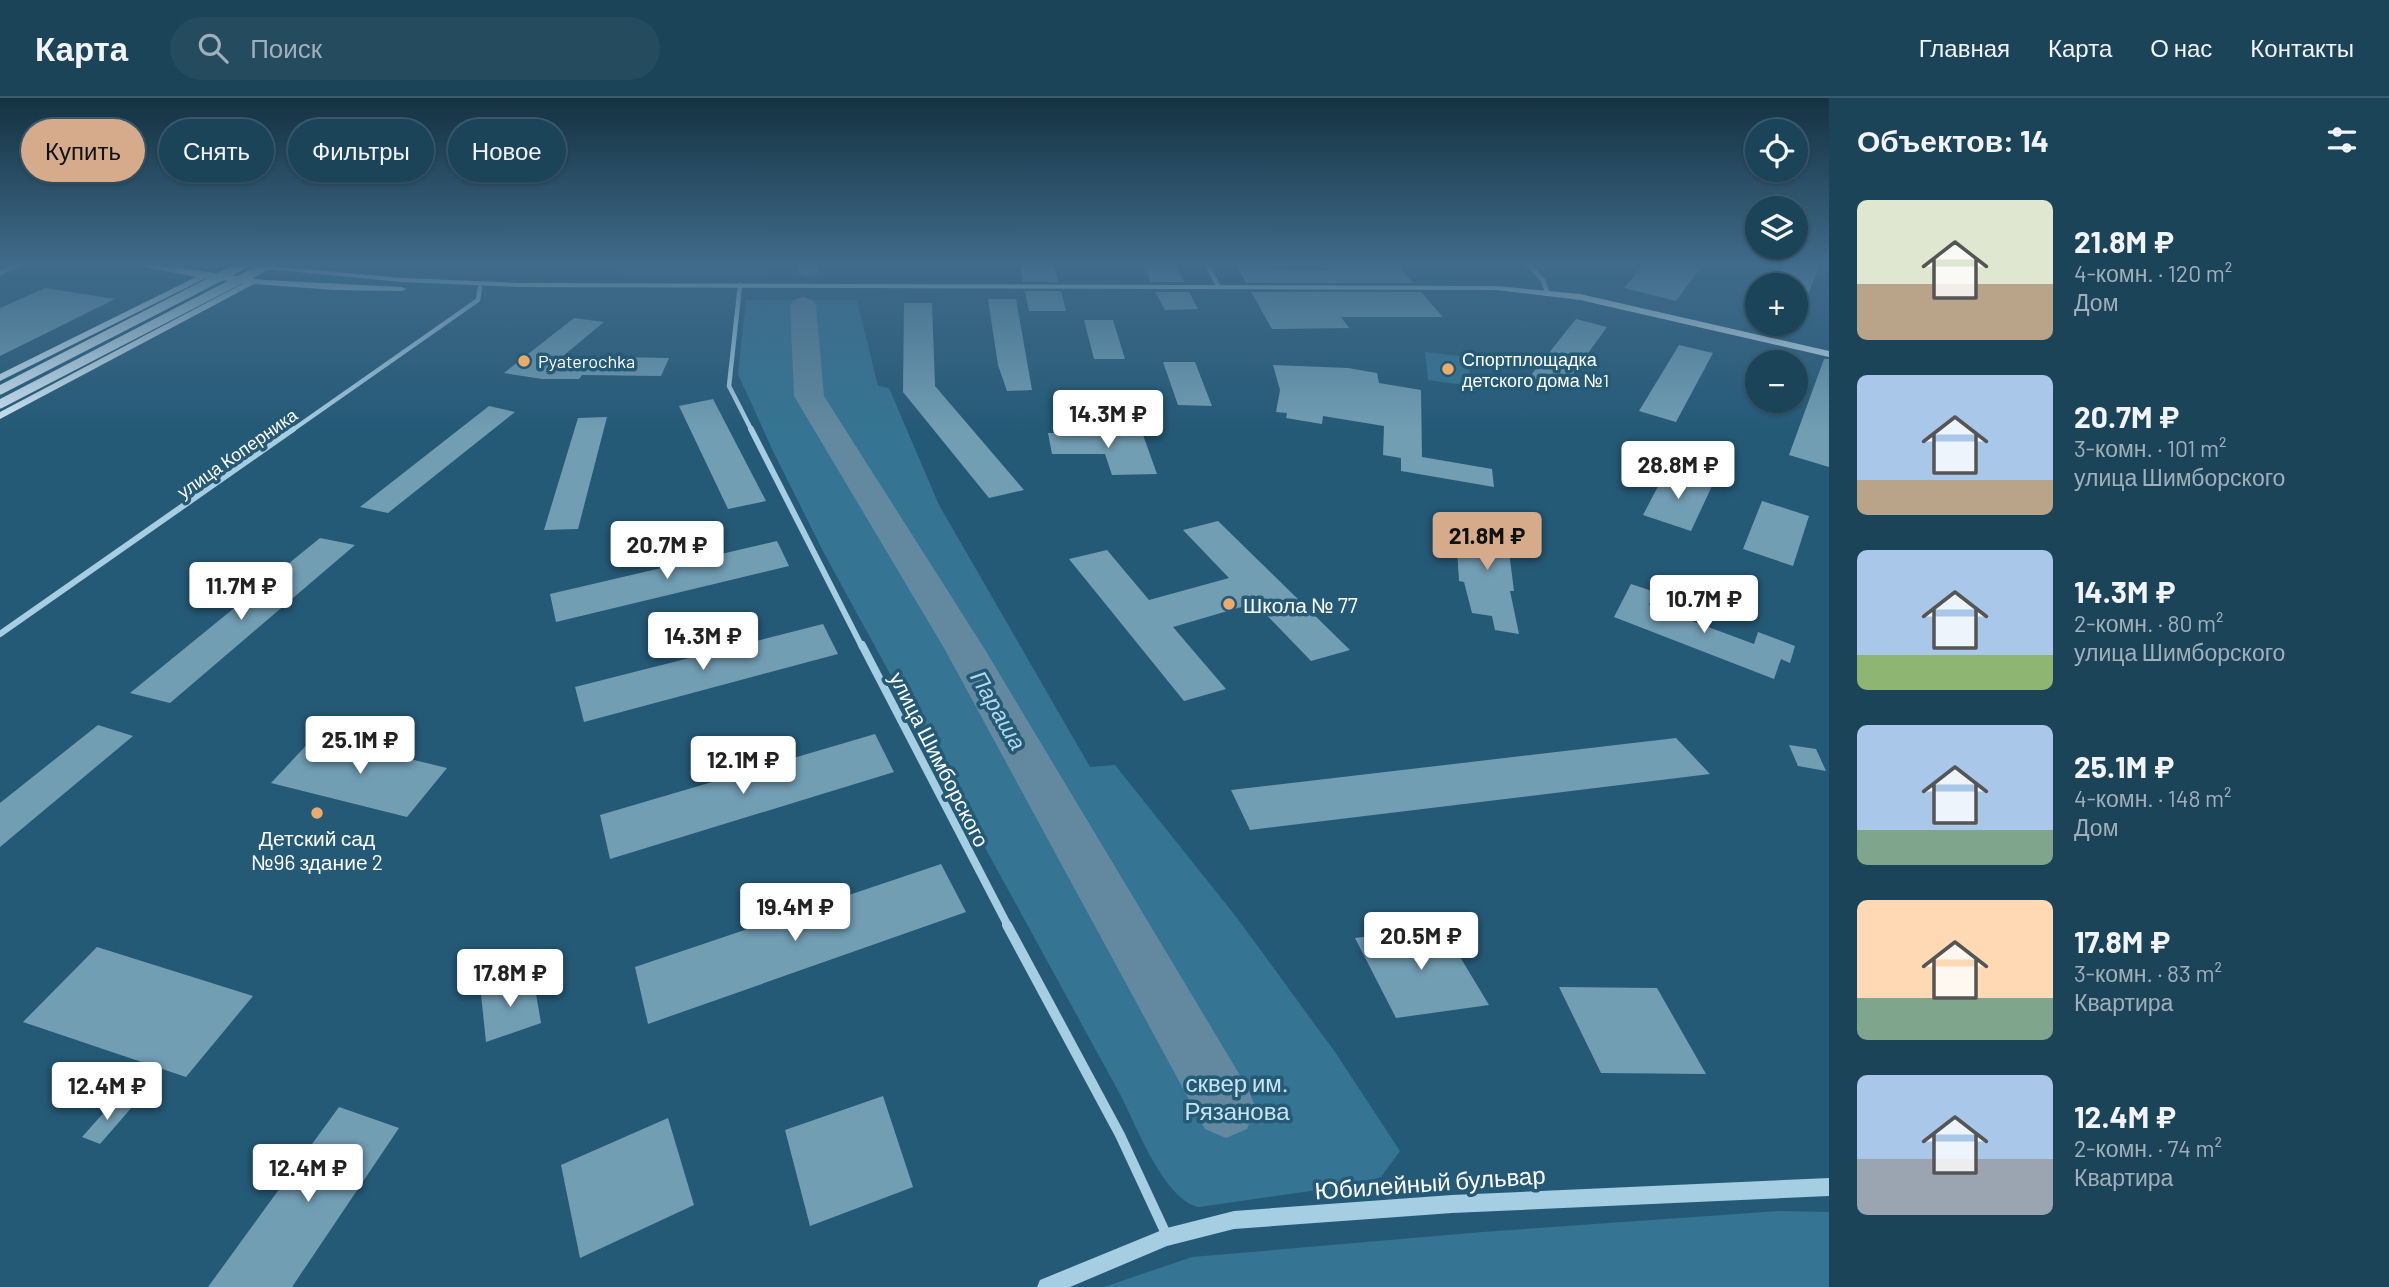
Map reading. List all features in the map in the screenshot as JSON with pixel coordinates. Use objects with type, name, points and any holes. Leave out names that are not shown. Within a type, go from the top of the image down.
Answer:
[{"type":"main road","points":[[0,378],[119,318]]},
{"type":"main road","points":[[0,390],[139,318]]},
{"type":"main road","points":[[0,404],[170,318]]},
{"type":"main road","points":[[0,416],[184,318]]},
{"type":"main road","points":[[1679,318],[1829,354]]},
{"type":"street","name":"улица Коперника","points":[[0,634],[452,318]]},
{"type":"street","name":"улица Шимборского","points":[[736,318],[729,386],[954,826],[1120,1135],[1167,1237]]},
{"type":"street","name":"Юбилейный бульвар","points":[[1047,1287],[1167,1237],[1234,1220],[1452,1204],[1829,1188]]},
{"type":"green space","name":"сквер им. Рязанова","points":[[744,318],[862,318],[878,386],[889,388],[939,505],[1090,767],[1115,765],[1237,918],[1335,1052],[1400,1151],[1381,1177],[1353,1185],[1199,1207],[1174,1191],[1143,1143],[1121,1096],[825,555],[738,374]]},
{"type":"green space","name":"Спортплощадка детского дома №1","points":[[1425,352],[1468,357],[1472,386],[1428,380]]},
{"type":"green space","points":[[1779,1211],[1829,1212],[1829,1287],[1104,1287],[1192,1257],[1483,1232]]},
{"type":"building","points":[[0,318],[76,318],[0,356]]},
{"type":"building","points":[[573,318],[604,322],[563,356],[669,358],[661,376],[582,375],[579,379],[542,379],[504,373]]},
{"type":"building","points":[[904,318],[933,318],[935,386],[1024,490],[989,498],[903,392]]},
{"type":"building","points":[[991,318],[1019,318],[1032,390],[1007,391],[998,365]]},
{"type":"building","points":[[1266,318],[1342,318],[1349,328],[1272,329]]},
{"type":"building","points":[[1576,319],[1607,327],[1562,389],[1528,379]]},
{"type":"building","points":[[1084,320],[1113,320],[1125,359],[1094,359]]},
{"type":"building","points":[[1679,345],[1713,353],[1676,422],[1639,411]]},
{"type":"building","points":[[1824,359],[1829,359],[1829,467],[1789,455],[1804,413],[1808,413],[1808,403]]},
{"type":"building","points":[[1163,362],[1195,362],[1212,406],[1178,405]]},
{"type":"building","points":[[1273,365],[1348,368],[1377,373],[1379,383],[1421,390],[1422,457],[1492,469],[1494,487],[1401,471],[1401,458],[1383,455],[1384,426],[1323,416],[1322,424],[1286,418],[1287,413],[1276,412],[1280,390]]},
{"type":"building","points":[[713,399],[766,501],[728,509],[679,406]]},
{"type":"building","points":[[489,406],[515,412],[388,513],[360,507]]},
{"type":"building","points":[[607,417],[578,529],[544,530],[578,418]]},
{"type":"building","points":[[1142,432],[1157,474],[1112,475],[1105,454],[1052,454],[1048,433]]},
{"type":"building","points":[[1666,471],[1712,486],[1691,531],[1643,515]]},
{"type":"building","points":[[1762,501],[1809,516],[1793,566],[1743,549]]},
{"type":"building","points":[[1455,519],[1506,528],[1514,591],[1510,591],[1519,634],[1495,630],[1492,616],[1472,613],[1464,582],[1459,581]]},
{"type":"building","points":[[1218,521],[1350,650],[1311,661],[1255,603],[1173,627],[1226,689],[1184,701],[1069,559],[1107,550],[1149,600],[1229,578],[1183,530]]},
{"type":"building","points":[[320,538],[355,545],[170,703],[130,693]]},
{"type":"building","points":[[777,541],[789,566],[556,622],[550,594]]},
{"type":"building","points":[[1631,584],[1655,592],[1649,605],[1754,644],[1758,632],[1795,646],[1790,663],[1781,659],[1774,679],[1614,617]]},
{"type":"building","points":[[823,624],[838,654],[584,722],[575,687]]},
{"type":"building","points":[[98,725],[133,736],[0,847],[0,803]]},
{"type":"building","points":[[875,734],[894,772],[610,859],[600,815]]},
{"type":"building","points":[[315,736],[447,768],[407,817],[271,783]]},
{"type":"building","points":[[1676,738],[1710,774],[1250,830],[1231,790]]},
{"type":"building","points":[[1789,745],[1816,749],[1826,771],[1798,766]]},
{"type":"building","points":[[941,864],[966,912],[648,1024],[635,967]]},
{"type":"building","points":[[1442,927],[1489,1005],[1396,1018],[1355,938]]},
{"type":"building","points":[[97,947],[253,996],[186,1077],[23,1022]]},
{"type":"building","points":[[533,976],[541,1023],[486,1042],[481,994]]},
{"type":"building","points":[[1559,987],[1657,988],[1706,1074],[1601,1073]]},
{"type":"building","points":[[883,1096],[913,1187],[810,1226],[785,1130]]},
{"type":"building","points":[[115,1100],[133,1106],[100,1144],[82,1137]]},
{"type":"building","points":[[339,1107],[399,1128],[292,1287],[208,1287]]},
{"type":"building","points":[[668,1118],[694,1205],[580,1258],[561,1165]]},
{"type":"waterway","name":"Параша","points":[[804,318],[809,396],[964,648],[1226,1108]]},
{"type":"place","name":"Pyaterochka","points":[[524,361]]},
{"type":"place","name":"Спортплощадка детского дома №1","points":[[1448,369]]},
{"type":"place","name":"Школа № 77","points":[[1229,604]]},
{"type":"place","name":"Детский сад №96 здание 2","points":[[317,813]]}]
